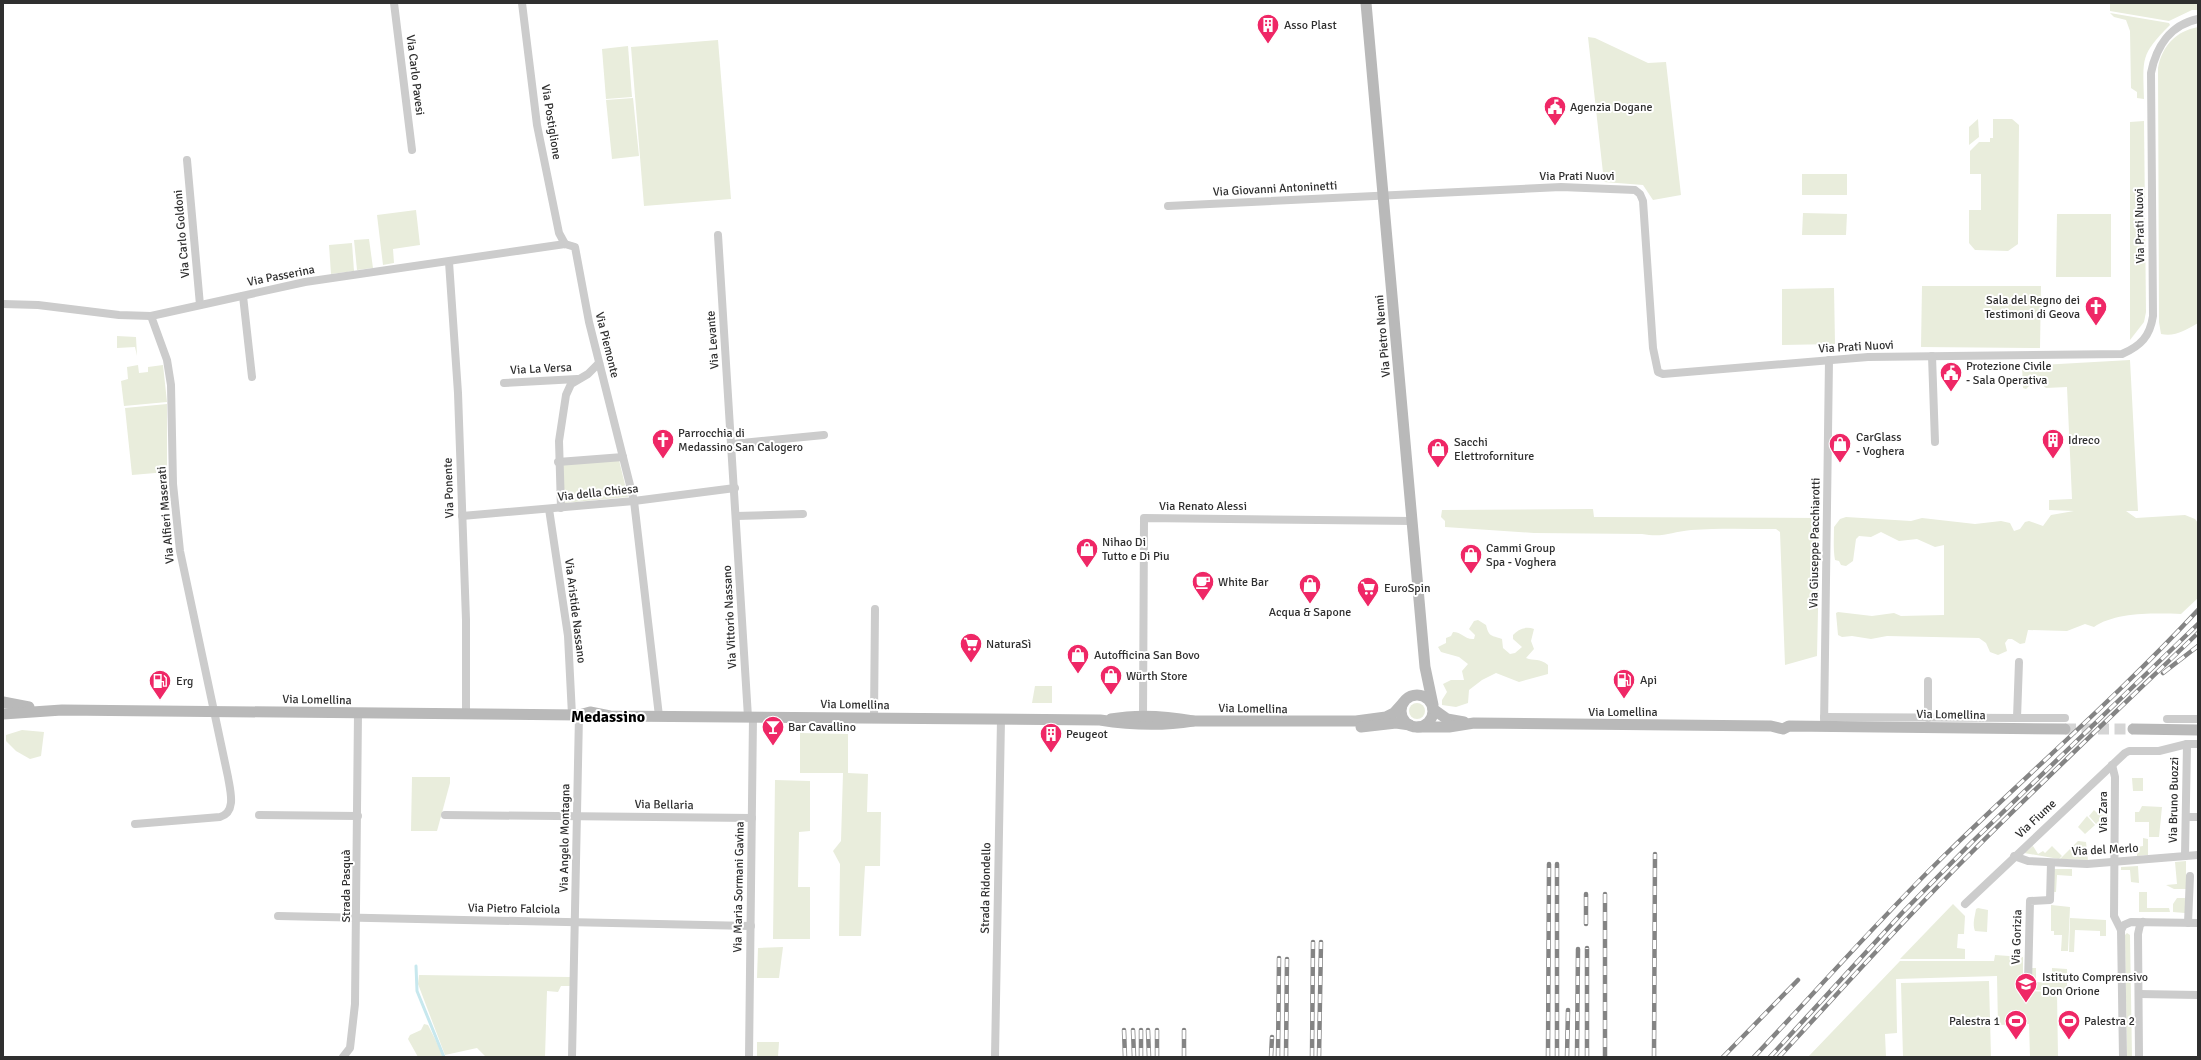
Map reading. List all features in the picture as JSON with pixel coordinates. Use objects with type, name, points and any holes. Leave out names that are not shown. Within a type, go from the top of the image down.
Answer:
[{"type":"main road","name":"Via Pietro Nenni","points":[[1366,3],[1425,667],[1433,707]]},
{"type":"main road","name":"Via Pietro Nenni","points":[[1407,700],[1420,682],[1425,667]]},
{"type":"main road","name":"Via Lomellina","points":[[1312,723],[1379,719],[1394,713],[1407,700],[1421,695],[1430,701],[1433,707],[1447,719],[1474,723],[1771,726],[1783,723],[1789,726],[1824,722],[2065,724]]},
{"type":"main road","points":[[1407,700],[1402,715],[1414,726],[1428,723],[1433,714],[1433,707]]},
{"type":"main road","points":[[3,702],[53,710]]},
{"type":"main road","name":"Via Lomellina","points":[[53,710],[577,715],[594,712],[610,716],[1100,720],[1124,724],[1159,725],[1193,721],[1312,723],[1369,728],[1396,724],[1449,727],[1474,723]]},
{"type":"main road","points":[[3,714],[53,710]]},
{"type":"main road","name":"Via Lomellina","points":[[1100,720],[1125,716],[1170,717],[1193,721]]},
{"type":"main road","points":[[2132,729],[2198,730]]},
{"type":"street","name":"Via Carlo Pavesi","points":[[394,3],[412,150]]},
{"type":"street","name":"Via Postiglione","points":[[522,3],[537,125],[559,233],[565,244]]},
{"type":"street","name":"Via Prati Nuovi","points":[[1383,196],[1561,187],[1635,190],[1640,194],[1643,201],[1654,348],[1658,372],[1663,374],[1868,357],[2122,354],[2134,349],[2146,338],[2151,328],[2153,303],[2151,73],[2154,57],[2164,40],[2182,24],[2198,19]]},
{"type":"street","name":"Via Carlo Goldoni","points":[[187,160],[200,305]]},
{"type":"street","name":"Via Giovanni Antoninetti","points":[[1168,206],[1383,196]]},
{"type":"street","name":"Via Levante","points":[[718,235],[732,444]]},
{"type":"street","name":"Via Passerina","points":[[3,304],[38,305],[119,315],[151,316],[305,282],[565,244]]},
{"type":"street","name":"Via Piemonte","points":[[565,244],[575,247],[589,322],[634,501]]},
{"type":"street","name":"Via Ponente","points":[[450,262],[468,658],[466,714]]},
{"type":"street","points":[[243,296],[252,377]]},
{"type":"street","name":"Via Alfieri Maserati","points":[[135,824],[220,817],[228,813],[231,805],[228,777],[180,551],[173,484],[171,385],[167,360],[151,316]]},
{"type":"street","points":[[1932,356],[1935,442]]},
{"type":"street","name":"Via Giuseppe Pacchiarotti","points":[[1824,722],[1829,360]]},
{"type":"street","points":[[561,508],[558,462],[561,418],[566,395],[570,384],[588,374],[599,363]]},
{"type":"street","name":"Via La Versa","points":[[504,383],[579,379]]},
{"type":"street","points":[[732,444],[824,435]]},
{"type":"street","name":"Via Vittorio Nassano","points":[[732,444],[751,717]]},
{"type":"street","points":[[558,462],[623,457]]},
{"type":"street","name":"Via della Chiesa","points":[[462,516],[634,501],[735,488]]},
{"type":"street","points":[[634,501],[659,716]]},
{"type":"street","name":"Via Aristide Nassano","points":[[549,509],[568,636],[577,715]]},
{"type":"street","points":[[736,516],[802,514]]},
{"type":"street","name":"Via Renato Alessi","points":[[1143,717],[1144,518],[1413,521]]},
{"type":"street","points":[[874,718],[875,609]]},
{"type":"street","points":[[2018,718],[2019,662]]},
{"type":"street","name":"Via Lomellina","points":[[1928,681],[1928,718]]},
{"type":"street","name":"Strada Pasquà","points":[[343,1057],[350,1048],[354,1031],[358,918],[358,713]]},
{"type":"street","name":"Via Angelo Montagna","points":[[572,1057],[576,922],[577,715]]},
{"type":"street","name":"Via Maria Sormani Gavina","points":[[749,1057],[752,818],[751,717]]},
{"type":"street","name":"Via Lomellina","points":[[1824,722],[1928,718],[2018,718],[2065,724]]},
{"type":"street","name":"Strada Ridondello","points":[[995,1057],[1001,719]]},
{"type":"street","points":[[2167,719],[2198,719]]},
{"type":"street","points":[[2187,744],[2198,744]]},
{"type":"street","name":"Via Fiume","points":[[1965,904],[2014,856],[2125,753],[2129,751],[2159,751],[2187,744]]},
{"type":"street","name":"Via Bruno Buozzi","points":[[2185,856],[2187,744]]},
{"type":"street","name":"Via Zara","points":[[2112,765],[2115,777],[2114,916],[2121,930],[2123,1057]]},
{"type":"street","points":[[259,815],[358,816]]},
{"type":"street","name":"Via Bellaria","points":[[446,815],[752,818]]},
{"type":"street","points":[[2186,817],[2198,817]]},
{"type":"street","name":"Via del Merlo","points":[[2014,856],[2051,863],[2087,864],[2198,855]]},
{"type":"street","name":"Via Gorizia","points":[[2028,983],[2030,901],[2050,900],[2051,863]]},
{"type":"street","points":[[2188,923],[2190,876]]},
{"type":"street","name":"Via Pietro Falciola","points":[[278,916],[751,926]]},
{"type":"street","points":[[2139,1057],[2138,934],[2140,925],[2143,922]]},
{"type":"street","points":[[2121,930],[2127,923],[2198,923]]},
{"type":"street","points":[[2139,994],[2198,995]]},
{"type":"green space","points":[[2110,3],[2198,3],[2198,10],[2192,10],[2169,21],[2110,11]]},
{"type":"green space","points":[[2110,13],[2169,23],[2170,25],[2153,43],[2145,58],[2143,74],[2144,99],[2137,98],[2137,92],[2131,88],[2130,31],[2126,20],[2114,17]]},
{"type":"green space","points":[[2198,27],[2198,323],[2176,334],[2166,335],[2161,334],[2159,322],[2158,68],[2163,53],[2171,41],[2183,32]]},
{"type":"green space","points":[[1588,37],[1595,38],[1648,63],[1666,62],[1681,195],[1653,200],[1643,185],[1604,182]]},
{"type":"green space","points":[[718,40],[731,199],[644,206],[631,47]]},
{"type":"green space","points":[[628,46],[632,97],[606,99],[602,49]]},
{"type":"green space","points":[[633,98],[639,156],[612,159],[606,100]]},
{"type":"green space","points":[[1978,119],[1979,137],[1969,145],[1969,127]]},
{"type":"green space","points":[[1993,119],[2012,119],[2019,125],[2018,244],[2008,251],[1975,250],[1969,243],[1969,210],[1981,210],[1981,174],[1970,174],[1970,151],[1979,142],[1990,142],[1990,138],[1993,138]]},
{"type":"green space","points":[[2144,121],[2146,312],[2144,322],[2130,340],[2130,122]]},
{"type":"green space","points":[[1802,174],[1847,174],[1847,195],[1802,195]]},
{"type":"green space","points":[[416,210],[420,245],[393,249],[394,263],[383,265],[377,215]]},
{"type":"green space","points":[[1803,213],[1847,214],[1846,235],[1802,235]]},
{"type":"green space","points":[[2057,214],[2111,214],[2111,277],[2056,277]]},
{"type":"green space","points":[[369,239],[373,268],[357,270],[354,240]]},
{"type":"green space","points":[[352,243],[354,271],[331,274],[329,245]]},
{"type":"green space","points":[[1922,286],[2041,286],[2040,348],[1921,347]]},
{"type":"green space","points":[[1834,288],[1835,344],[1782,345],[1782,289]]},
{"type":"green space","points":[[117,336],[136,337],[137,356],[135,347],[117,348]]},
{"type":"green space","points":[[2130,360],[2138,511],[2126,511],[2136,518],[2185,515],[2195,519],[2198,523],[2198,598],[2181,614],[2136,614],[2113,618],[2094,627],[2085,624],[2067,631],[2028,630],[2025,643],[2020,644],[2012,639],[2008,639],[2005,643],[2007,651],[1998,655],[1990,652],[1986,643],[1979,638],[1887,636],[1871,639],[1852,636],[1842,637],[1838,635],[1836,613],[1838,612],[1872,616],[1894,613],[1901,616],[1944,615],[1944,545],[1935,547],[1917,539],[1899,541],[1881,532],[1871,537],[1859,536],[1856,539],[1853,561],[1846,566],[1841,565],[1839,561],[1835,560],[1834,547],[1834,527],[1840,519],[1846,517],[1911,521],[1922,518],[1975,524],[2001,521],[2010,523],[2014,531],[2020,529],[2025,522],[2029,521],[2043,526],[2051,515],[2074,511],[2049,510],[2049,500],[2072,499],[2067,387],[2046,388],[2039,382],[2032,383],[2026,389],[2023,388],[2022,366]]},
{"type":"green space","points":[[138,365],[139,373],[148,372],[148,367],[163,365],[167,402],[124,406],[121,381],[128,379],[127,367]]},
{"type":"green space","points":[[167,404],[167,472],[132,475],[125,408]]},
{"type":"green space","points":[[619,460],[628,497],[564,503],[562,465]]},
{"type":"green space","points":[[1593,509],[1594,517],[1820,518],[1817,656],[1785,665],[1780,532],[1776,529],[1702,529],[1656,535],[1534,533],[1445,527],[1445,521],[1441,517],[1442,510]]},
{"type":"green space","points":[[1478,620],[1486,625],[1488,632],[1491,635],[1502,639],[1503,648],[1510,654],[1515,653],[1522,647],[1513,639],[1513,635],[1525,628],[1534,629],[1531,641],[1534,649],[1526,658],[1540,660],[1548,665],[1548,674],[1519,682],[1496,673],[1482,680],[1469,690],[1468,703],[1456,707],[1442,705],[1442,700],[1447,692],[1443,684],[1451,680],[1464,680],[1462,671],[1468,664],[1459,657],[1441,652],[1438,647],[1446,643],[1446,638],[1451,636],[1453,632],[1474,639],[1475,635],[1469,629],[1474,621]]},
{"type":"green space","points":[[1035,686],[1052,686],[1052,703],[1032,703]]},
{"type":"green space","points":[[1414,703],[1420,703],[1425,708],[1423,717],[1420,719],[1414,719],[1409,714],[1409,708]]},
{"type":"green space","points":[[22,730],[44,732],[41,756],[30,759],[16,751],[6,741],[6,735]]},
{"type":"green space","points":[[800,733],[848,734],[848,773],[868,774],[867,812],[881,812],[880,866],[865,866],[861,936],[839,936],[840,864],[833,851],[841,841],[843,773],[800,773]]},
{"type":"green space","points":[[412,777],[450,777],[450,783],[437,831],[411,831]]},
{"type":"green space","points":[[2132,778],[2143,778],[2143,791],[2133,791]]},
{"type":"green space","points":[[775,780],[810,781],[810,831],[799,832],[798,887],[810,887],[810,939],[773,939]]},
{"type":"green space","points":[[2142,806],[2162,807],[2159,837],[2149,837],[2149,822],[2135,822],[2135,812],[2139,812]]},
{"type":"green space","points":[[2094,810],[2098,814],[2108,815],[2108,821],[2099,821],[2096,824],[2089,816]]},
{"type":"green space","points":[[2087,816],[2095,825],[2085,834],[2078,827]]},
{"type":"green space","points":[[2143,838],[2148,839],[2148,855],[2137,856],[2137,847],[2143,846]]},
{"type":"green space","points":[[2078,841],[2086,842],[2088,860],[2060,859]]},
{"type":"green space","points":[[2033,846],[2038,854],[2043,851],[2045,853],[2052,846],[2062,856],[2059,859],[2024,853]]},
{"type":"green space","points":[[2186,861],[2186,889],[2174,889],[2166,885],[2177,884],[2175,862]]},
{"type":"green space","points":[[2138,866],[2139,883],[2131,882],[2130,870],[2121,870],[2121,867]]},
{"type":"green space","points":[[2054,869],[2072,869],[2072,876],[2057,875],[2056,892],[2053,892]]},
{"type":"green space","points":[[2139,892],[2147,892],[2147,908],[2169,908],[2170,912],[2139,912]]},
{"type":"green space","points":[[2177,898],[2185,898],[2185,913],[2173,912],[2173,904]]},
{"type":"green space","points":[[1953,904],[1965,916],[1964,934],[1958,934],[1957,948],[1965,949],[1965,959],[1900,959]]},
{"type":"green space","points":[[2051,905],[2070,907],[2068,951],[2061,951],[2062,935],[2054,935],[2054,931],[2051,931]]},
{"type":"green space","points":[[1976,909],[1988,910],[1987,932],[1975,931],[1974,920]]},
{"type":"green space","points":[[2070,918],[2106,920],[2106,936],[2100,936],[2100,931],[2075,930],[2074,952],[2069,952]]},
{"type":"green space","points":[[2127,933],[2130,935],[2132,1057],[2127,1057],[2125,935]]},
{"type":"green space","points":[[783,947],[779,978],[757,978],[758,948]]},
{"type":"green space","points":[[1995,955],[2023,957],[2023,991],[2057,992],[2058,1057],[2030,1057],[2029,1024],[1998,1025],[1997,976],[1896,979],[1897,1033],[1885,1034],[1886,1057],[1808,1057],[1900,961],[1994,961]]},
{"type":"green space","points":[[2032,968],[2036,968],[2036,982],[2052,983],[2052,968],[2067,969],[2067,991],[2031,990]]},
{"type":"green space","points":[[419,975],[570,977],[570,986],[561,986],[558,992],[547,991],[545,1057],[486,1057],[477,1048],[445,1055],[418,984]]},
{"type":"green space","points":[[1989,981],[1991,1057],[1903,1057],[1901,983]]},
{"type":"green space","points":[[424,1024],[428,1025],[444,1057],[418,1057],[408,1039],[410,1035],[421,1030]]},
{"type":"green space","points":[[757,1042],[779,1042],[778,1057],[757,1057]]},
{"type":"waterway","points":[[416,966],[417,991],[444,1057]]},
{"type":"tunnel","points":[[2065,729],[2133,729]]},
{"type":"railway","points":[[1754,1057],[1875,926],[1925,875],[2138,672],[2198,610]]},
{"type":"railway","points":[[1770,1057],[1902,913],[1972,842],[2198,624]]},
{"type":"railway","points":[[1779,1057],[1947,877],[2056,769],[2198,633]]},
{"type":"railway","points":[[2163,673],[2198,646]]},
{"type":"railway","points":[[1654,1057],[1655,854]]},
{"type":"railway","points":[[1548,1057],[1549,864]]},
{"type":"railway","points":[[1557,864],[1557,1057]]},
{"type":"railway","points":[[1586,894],[1586,924]]},
{"type":"railway","points":[[1605,894],[1605,1057]]},
{"type":"railway","points":[[1312,1057],[1313,942]]},
{"type":"railway","points":[[1319,1057],[1321,942]]},
{"type":"railway","points":[[1587,948],[1587,1057]]},
{"type":"railway","points":[[1577,1057],[1578,949]]},
{"type":"railway","points":[[1278,1057],[1279,958]]},
{"type":"railway","points":[[1286,1057],[1287,959]]},
{"type":"railway","points":[[1723,1057],[1798,980]]},
{"type":"railway","points":[[1567,1057],[1568,1010]]},
{"type":"railway","points":[[1124,1030],[1125,1057]]},
{"type":"railway","points":[[1133,1030],[1134,1057]]},
{"type":"railway","points":[[1141,1030],[1141,1057]]},
{"type":"railway","points":[[1148,1030],[1149,1057]]},
{"type":"railway","points":[[1157,1030],[1157,1057]]},
{"type":"railway","points":[[1184,1030],[1184,1057]]},
{"type":"railway","points":[[1271,1057],[1272,1037]]},
{"type":"place","name":"Asso Plast","points":[[1268,44]]},
{"type":"place","name":"Agenzia Dogane","points":[[1555,126]]},
{"type":"place","name":"Sala del Regno dei Testimoni di Geova","points":[[2096,326]]},
{"type":"place","name":"Protezione Civile - Sala Operativa","points":[[1951,392]]},
{"type":"place","name":"Parrocchia di Medassino San Calogero","points":[[663,460]]},
{"type":"place","name":"Idreco","points":[[2053,460]]},
{"type":"place","name":"CarGlass - Voghera","points":[[1840,464]]},
{"type":"place","name":"Sacchi Elettroforniture","points":[[1438,468]]},
{"type":"place","name":"Nihao Di Tutto e Di Piu","points":[[1087,568]]},
{"type":"place","name":"Cammi Group Spa - Voghera","points":[[1471,574]]},
{"type":"place","name":"White Bar","points":[[1203,602]]},
{"type":"place","name":"Acqua & Sapone","points":[[1310,604]]},
{"type":"place","name":"EuroSpin","points":[[1368,608]]},
{"type":"place","name":"NaturaSì","points":[[971,664]]},
{"type":"place","name":"Autofficina San Bovo","points":[[1078,674]]},
{"type":"place","name":"Würth Store","points":[[1111,696]]},
{"type":"place","name":"Erg","points":[[160,700]]},
{"type":"place","name":"Api","points":[[1624,700]]},
{"type":"place","name":"Bar Cavallino","points":[[773,746]]},
{"type":"place","name":"Peugeot","points":[[1051,754]]},
{"type":"place","name":"Istituto Comprensivo Don Orione","points":[[2026,1004]]},
{"type":"place","name":"Palestra 1","points":[[2016,1040]]},
{"type":"place","name":"Palestra 2","points":[[2069,1040]]},
{"type":"district","name":"Medassino","points":[[608,717]]}]
